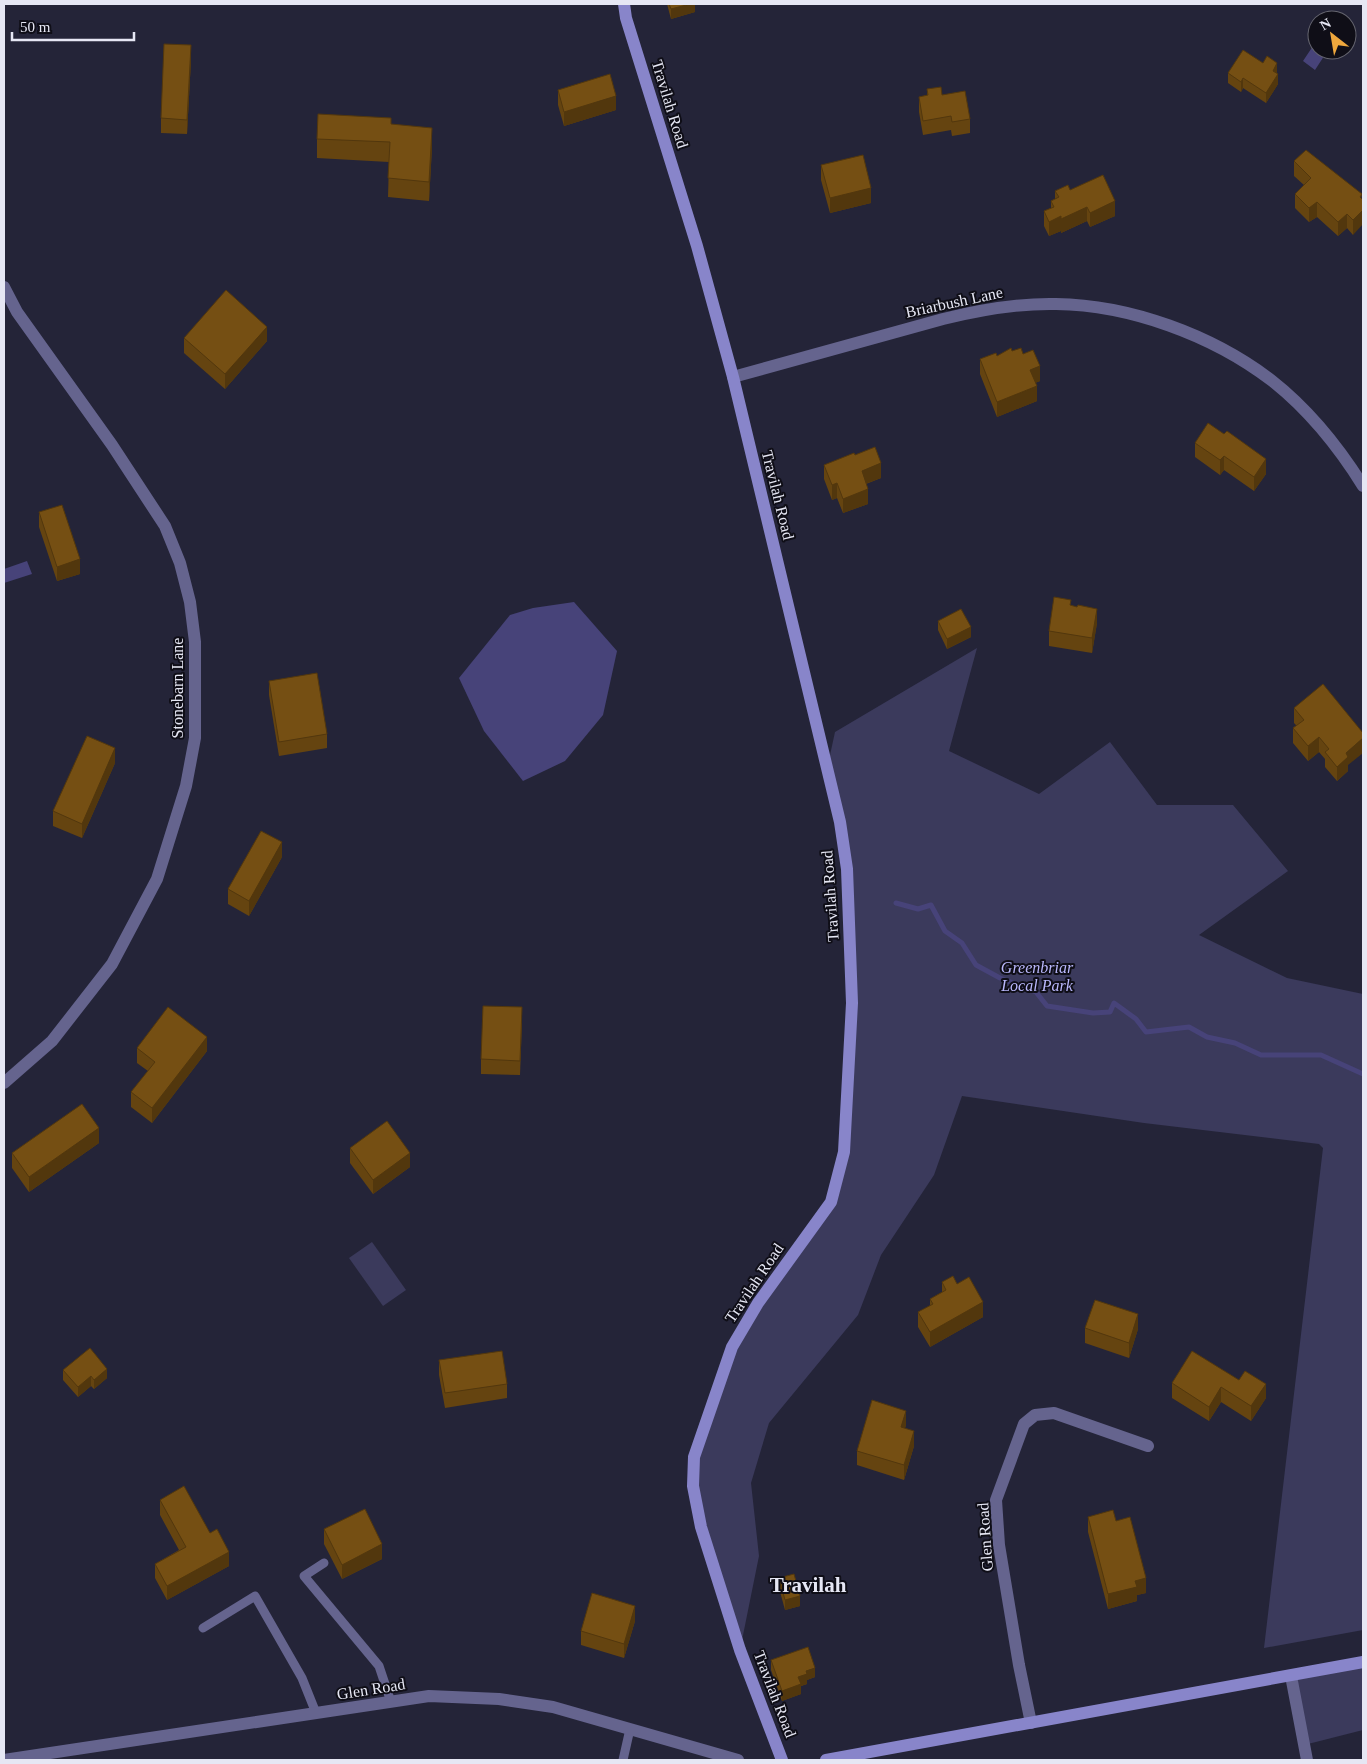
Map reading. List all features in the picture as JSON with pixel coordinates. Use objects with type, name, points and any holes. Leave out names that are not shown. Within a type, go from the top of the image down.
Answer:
[{"type":"main road","name":"Travilah Road","points":[[624,4],[626,18],[697,246],[733,377],[840,822],[848,869],[852,1003],[844,1152],[831,1202],[758,1303],[732,1347],[694,1457],[693,1486],[701,1527],[740,1650],[782,1760]]},
{"type":"main road","points":[[826,1760],[1363,1662]]},
{"type":"street","name":"Stonebarn Lane","points":[[4,288],[18,312],[112,445],[165,526],[180,564],[190,602],[195,652],[194,738],[186,786],[157,879],[112,964],[52,1041],[4,1083]]},
{"type":"street","name":"Briarbush Lane","points":[[733,377],[977,311],[1017,305],[1056,304],[1090,306],[1156,321],[1206,341],[1271,380],[1313,419],[1349,463],[1363,486]]},
{"type":"street","name":"Glen Road","points":[[1031,1723],[1019,1665],[999,1545],[996,1500],[1024,1424],[1035,1415],[1054,1413],[1148,1446]]},
{"type":"street","points":[[1291,1676],[1307,1760]]},
{"type":"street","name":"Glen Road","points":[[4,1760],[430,1696],[499,1699],[552,1707],[738,1760]]},
{"type":"lane","points":[[324,1563],[304,1576],[379,1666],[391,1702]]},
{"type":"lane","points":[[203,1628],[255,1596],[302,1678],[316,1713]]},
{"type":"lane","points":[[623,1760],[630,1729]]},
{"type":"green space","name":"Greenbriar Local Park","points":[[977,648],[949,751],[1039,794],[1110,742],[1157,805],[1233,805],[1288,871],[1199,935],[1287,978],[1363,994],[1363,1630],[1264,1648],[1323,1148],[1319,1144],[1144,1123],[962,1096],[934,1175],[881,1255],[858,1315],[769,1423],[751,1483],[759,1556],[740,1650],[701,1527],[694,1457],[732,1347],[831,1202],[844,1152],[852,1003],[847,869],[827,769],[835,732]]},
{"type":"green space","points":[[372,1242],[406,1290],[383,1306],[349,1258]]},
{"type":"green space","points":[[1363,1662],[1363,1730],[1304,1745],[1291,1676]]},
{"type":"shaded area","points":[[1307,55],[1307,60],[1322,60],[1315,70],[1303,61]]},
{"type":"shaded area","points":[[27,561],[32,574],[4,583],[4,569]]},
{"type":"shaded area","points":[[574,602],[617,651],[603,715],[565,761],[523,781],[484,731],[459,678],[510,615],[533,608]]},
{"type":"building","points":[[669,4],[690,4],[671,9]]},
{"type":"building","points":[[164,44],[191,45],[187,120],[161,118]]},
{"type":"building","points":[[1243,50],[1263,63],[1267,56],[1277,63],[1273,71],[1278,74],[1266,93],[1243,78],[1241,82],[1228,73]]},
{"type":"building","points":[[610,74],[616,96],[564,112],[558,90]]},
{"type":"building","points":[[941,87],[942,95],[965,91],[970,119],[952,122],[951,116],[923,121],[919,97],[928,95],[927,89]]},
{"type":"building","points":[[318,114],[391,118],[391,124],[432,128],[429,182],[388,178],[390,142],[317,139]]},
{"type":"building","points":[[1306,150],[1362,194],[1360,197],[1363,200],[1363,210],[1353,220],[1347,214],[1338,222],[1317,202],[1309,208],[1295,194],[1311,178],[1294,161]]},
{"type":"building","points":[[863,155],[871,188],[830,198],[821,165]]},
{"type":"building","points":[[1103,175],[1115,201],[1090,213],[1087,207],[1061,219],[1061,216],[1049,222],[1044,211],[1054,207],[1051,201],[1059,197],[1055,191],[1068,185],[1070,190]]},
{"type":"building","points":[[226,290],[267,327],[225,374],[184,338]]},
{"type":"building","points":[[1011,348],[1012,351],[1021,348],[1023,354],[1033,350],[1040,366],[1030,370],[1037,386],[997,402],[980,359],[996,353],[997,356]]},
{"type":"building","points":[[1208,423],[1224,434],[1227,431],[1266,459],[1254,477],[1224,456],[1220,460],[1195,443]]},
{"type":"building","points":[[875,447],[881,463],[862,471],[868,489],[843,499],[837,483],[832,485],[824,465]]},
{"type":"building","points":[[62,505],[80,559],[57,567],[39,512]]},
{"type":"building","points":[[1054,597],[1071,600],[1070,605],[1077,607],[1078,605],[1097,609],[1092,638],[1049,631]]},
{"type":"building","points":[[961,609],[971,627],[947,639],[938,621]]},
{"type":"building","points":[[317,673],[327,734],[279,742],[269,681]]},
{"type":"building","points":[[1323,684],[1363,733],[1363,738],[1346,753],[1348,757],[1337,767],[1325,752],[1329,749],[1319,737],[1308,746],[1293,728],[1304,720],[1294,708]]},
{"type":"building","points":[[87,736],[115,748],[82,824],[53,811]]},
{"type":"building","points":[[261,831],[282,842],[249,901],[228,889]]},
{"type":"building","points":[[483,1006],[522,1007],[520,1061],[481,1059]]},
{"type":"building","points":[[168,1007],[207,1037],[152,1108],[131,1092],[155,1062],[137,1048]]},
{"type":"building","points":[[82,1104],[99,1128],[29,1177],[12,1153]]},
{"type":"building","points":[[387,1121],[410,1153],[373,1180],[350,1148]]},
{"type":"building","points":[[953,1276],[957,1284],[969,1277],[983,1302],[930,1332],[918,1312],[933,1304],[930,1299],[946,1290],[942,1282]]},
{"type":"building","points":[[1095,1300],[1138,1314],[1129,1343],[1085,1328]]},
{"type":"building","points":[[90,1348],[107,1369],[94,1380],[91,1376],[78,1387],[63,1370]]},
{"type":"building","points":[[502,1351],[507,1384],[445,1393],[439,1360]]},
{"type":"building","points":[[1192,1351],[1239,1380],[1245,1371],[1266,1384],[1251,1406],[1221,1387],[1209,1407],[1172,1383]]},
{"type":"building","points":[[872,1400],[906,1411],[901,1427],[914,1431],[904,1465],[857,1451]]},
{"type":"building","points":[[184,1486],[210,1533],[217,1529],[229,1552],[167,1586],[155,1564],[186,1547],[160,1500]]},
{"type":"building","points":[[365,1509],[382,1544],[342,1565],[324,1529]]},
{"type":"building","points":[[1113,1510],[1116,1521],[1130,1517],[1146,1578],[1135,1581],[1137,1587],[1108,1594],[1088,1517]]},
{"type":"building","points":[[794,1574],[800,1596],[785,1600],[779,1578]]},
{"type":"building","points":[[592,1593],[635,1606],[624,1644],[581,1631]]},
{"type":"building","points":[[808,1647],[815,1668],[806,1671],[807,1674],[798,1677],[801,1684],[782,1691],[771,1660]]},
{"type":"waterway","points":[[896,903],[918,909],[931,905],[945,931],[962,943],[976,965],[1000,978],[1036,992],[1047,1006],[1093,1013],[1110,1012],[1114,1003],[1136,1019],[1146,1032],[1189,1027],[1207,1037],[1235,1043],[1261,1055],[1321,1055],[1363,1074]]},
{"type":"district","name":"Travilah","points":[[808,1585]]}]
